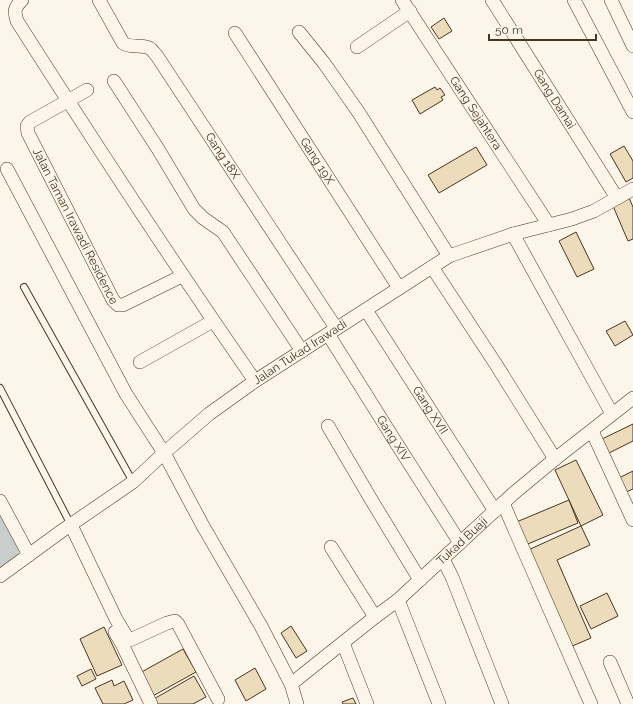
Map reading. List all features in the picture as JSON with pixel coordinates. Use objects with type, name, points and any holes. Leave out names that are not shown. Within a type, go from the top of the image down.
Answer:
[{"type":"street","points":[[22,0],[16,6],[14,13],[17,21],[182,276],[255,381]]},
{"type":"street","name":"Gang 18X","points":[[99,0],[123,43],[127,46],[146,47],[151,49],[157,56],[332,331]]},
{"type":"street","name":"Gang Sejahtera","points":[[402,0],[549,225]]},
{"type":"street","name":"Gang Damai","points":[[492,0],[617,198]]},
{"type":"street","points":[[574,0],[633,112]]},
{"type":"street","points":[[611,0],[633,46]]},
{"type":"street","points":[[357,47],[410,11]]},
{"type":"street","points":[[299,32],[324,63],[359,113],[448,256]]},
{"type":"street","name":"Gang 19X","points":[[236,33],[399,288]]},
{"type":"street","points":[[114,81],[158,149],[194,209],[203,218],[223,232],[302,351]]},
{"type":"street","name":"Jalan Taman Irawadi Residence","points":[[87,90],[30,122],[27,126],[28,133],[113,300],[118,305],[123,305],[182,276]]},
{"type":"street","points":[[7,169],[126,394],[164,453],[203,526],[261,626],[291,684],[297,704]]},
{"type":"street","name":"Jalan Tukad Irawadi","points":[[0,576],[133,482],[209,414],[255,381],[448,256],[513,234],[572,219],[594,211],[633,189]]},
{"type":"street","points":[[513,234],[612,414]]},
{"type":"street","points":[[432,267],[497,366],[555,459]]},
{"type":"street","name":"Gang XVII","points":[[366,310],[499,507],[590,704]]},
{"type":"street","points":[[140,362],[213,322]]},
{"type":"street","name":"Gang XIV","points":[[332,331],[394,441],[460,543]]},
{"type":"street","name":"Tukad Buaji","points":[[291,684],[398,600],[499,507],[555,459],[633,398]]},
{"type":"street","points":[[328,426],[420,580]]},
{"type":"street","points":[[592,431],[633,520]]},
{"type":"street","points":[[0,501],[29,555]]},
{"type":"street","points":[[71,525],[116,619],[128,639],[130,640],[167,623],[175,621],[218,699]]},
{"type":"street","points":[[331,547],[375,617]]},
{"type":"street","points":[[443,559],[452,577],[502,704]]},
{"type":"street","points":[[398,600],[439,704]]},
{"type":"street","points":[[116,619],[115,632],[150,704]]},
{"type":"street","points":[[343,643],[367,704]]},
{"type":"street","points":[[610,662],[628,704]]},
{"type":"lane","points":[[24,286],[133,482]]},
{"type":"lane","points":[[0,388],[71,525]]},
{"type":"building","points":[[444,18],[452,31],[439,39],[431,27]]},
{"type":"building","points":[[435,87],[437,90],[440,88],[445,95],[441,97],[443,100],[420,114],[412,100]]},
{"type":"building","points":[[624,146],[633,161],[633,178],[626,182],[610,154]]},
{"type":"building","points":[[476,147],[487,165],[439,193],[428,175]]},
{"type":"building","points":[[629,198],[633,207],[633,239],[628,241],[613,206]]},
{"type":"building","points":[[576,232],[594,269],[577,277],[559,241]]},
{"type":"building","points":[[625,321],[633,335],[615,346],[606,331]]},
{"type":"building","points":[[633,424],[633,441],[607,454],[600,440]]},
{"type":"building","points":[[576,460],[603,515],[581,526],[555,470]]},
{"type":"building","points":[[633,471],[633,489],[626,492],[619,478]]},
{"type":"building","points":[[569,500],[578,523],[523,546],[514,523]]},
{"type":"building","points":[[581,526],[590,545],[557,560],[591,638],[570,647],[526,551]]},
{"type":"building","points":[[607,593],[618,616],[591,629],[580,606]]},
{"type":"building","points":[[291,626],[307,651],[296,658],[281,633]]},
{"type":"building","points":[[104,627],[122,665],[97,676],[80,639]]},
{"type":"building","points":[[183,649],[196,672],[151,697],[138,674]]},
{"type":"building","points":[[255,668],[266,689],[246,701],[235,680]]},
{"type":"building","points":[[91,669],[96,679],[82,686],[77,676]]},
{"type":"building","points":[[194,676],[206,697],[193,704],[154,704],[152,700]]},
{"type":"building","points":[[112,680],[114,686],[124,681],[133,700],[124,704],[103,704],[95,688]]},
{"type":"building","points":[[353,698],[356,704],[343,704],[342,702]]},
{"type":"waterway","points":[[0,529],[7,538],[5,557],[0,562]]}]
